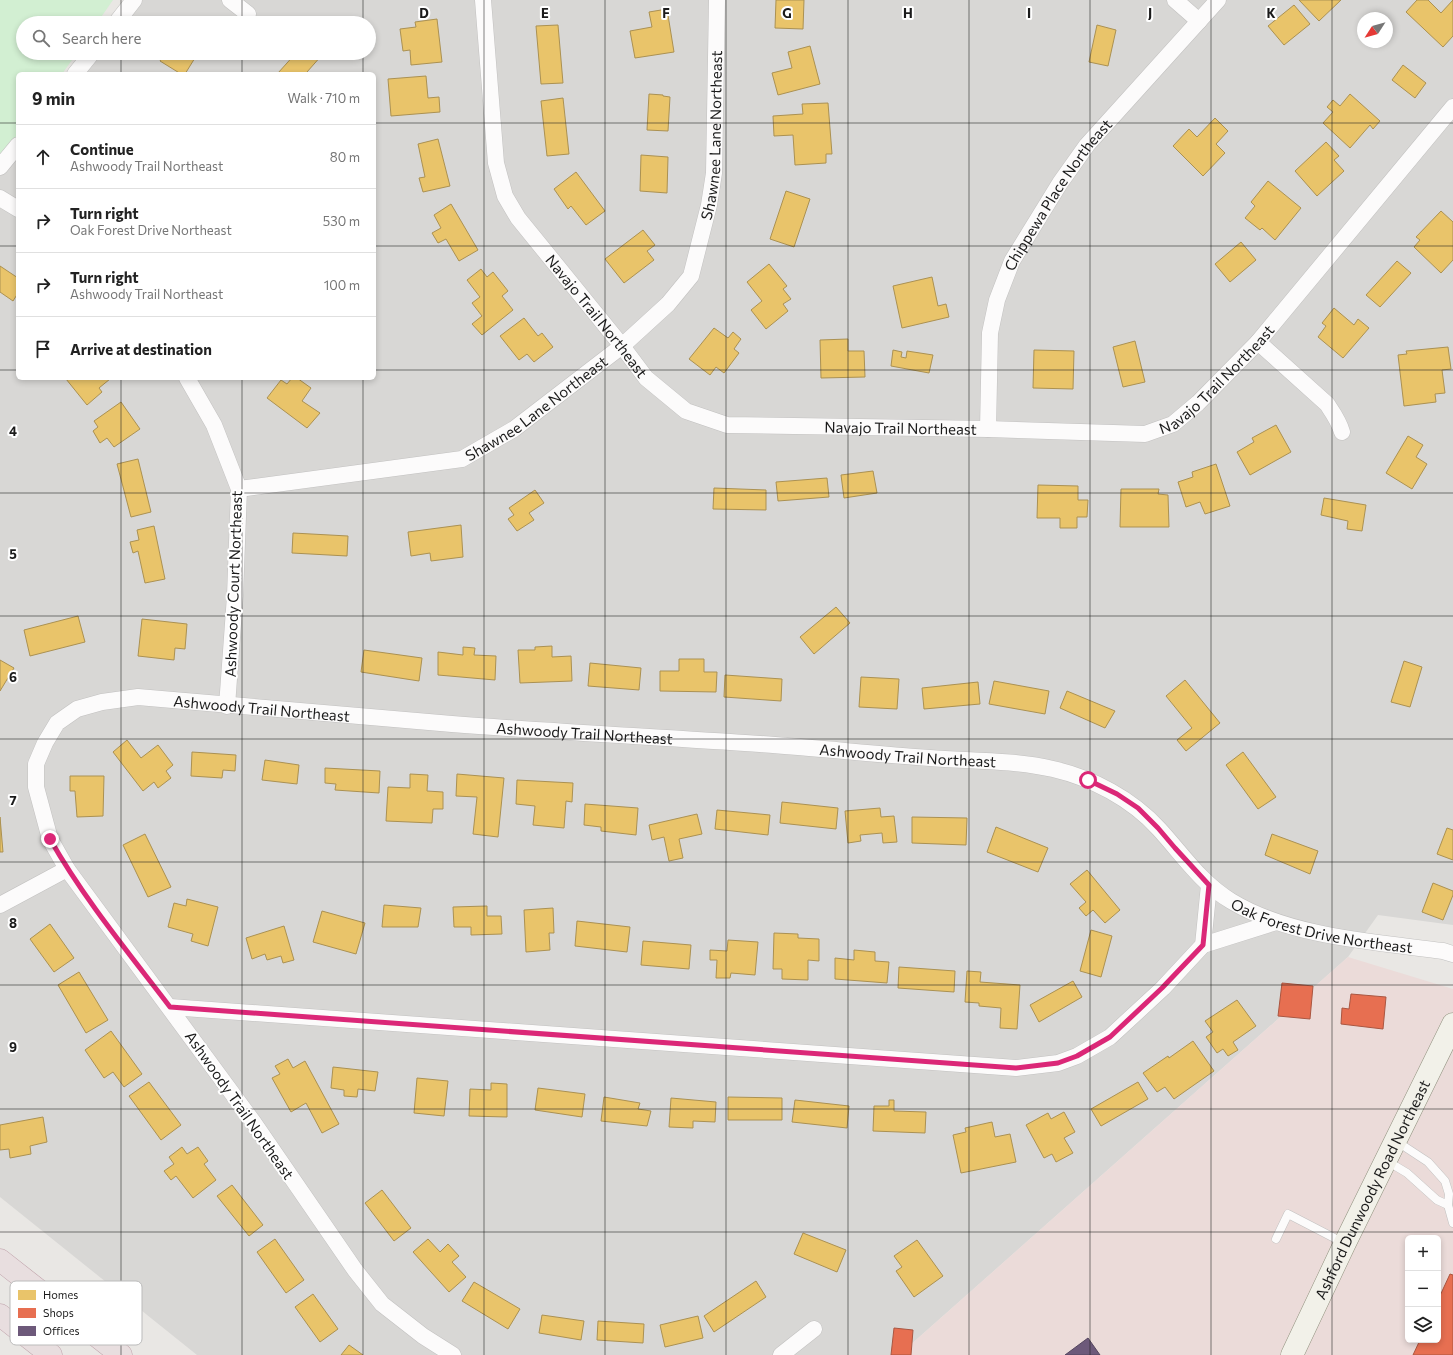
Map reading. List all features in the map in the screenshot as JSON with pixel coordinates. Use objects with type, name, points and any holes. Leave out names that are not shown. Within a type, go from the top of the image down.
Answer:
[{"type":"highway","points":[[0,1260],[27,1281]]},
{"type":"highway","points":[[0,1315],[10,1323]]},
{"type":"highway","points":[[38,1345],[51,1355]]},
{"type":"highway","points":[[108,1345],[121,1355]]},
{"type":"main road","name":"Ashford Dunwoody Road Northeast","points":[[1292,1355],[1344,1243],[1453,1024]]},
{"type":"street","points":[[121,16],[134,0]]},
{"type":"street","points":[[230,0],[248,14]]},
{"type":"street","name":"Navajo Trail Northeast","points":[[483,0],[496,163],[505,196],[518,218],[622,346],[646,378],[686,411],[727,425],[1145,434],[1173,424],[1198,403],[1258,342],[1453,107]]},
{"type":"street","name":"Shawnee Lane Northeast","points":[[239,489],[462,459],[514,428],[622,346],[668,304],[691,276],[709,205],[714,173],[717,0]]},
{"type":"street","points":[[1175,0],[1199,21]]},
{"type":"street","name":"Chippewa Place Northeast","points":[[988,430],[990,333],[997,300],[1012,261],[1060,183],[1087,145],[1218,0]]},
{"type":"street","points":[[77,72],[86,60]]},
{"type":"street","points":[[0,167],[16,147]]},
{"type":"street","points":[[0,198],[16,208]]},
{"type":"street","points":[[1258,342],[1326,404],[1334,413],[1342,432]]},
{"type":"street","name":"Ashwoody Court Northeast","points":[[188,380],[214,425],[239,489],[235,596],[227,706]]},
{"type":"street","name":"Ashwoody Trail Northeast","points":[[453,1355],[423,1336],[382,1304],[355,1270],[254,1123],[170,1007],[112,932],[67,869],[50,839],[36,787],[36,764],[56,723],[77,709],[102,702],[138,697],[227,706],[455,724],[662,737],[1022,764],[1056,770],[1088,780],[1117,794],[1138,808],[1209,885]]},
{"type":"street","points":[[0,905],[67,869]]},
{"type":"street","points":[[1203,945],[1209,885]]},
{"type":"street","name":"Oak Forest Drive Northeast","points":[[1209,885],[1228,900],[1249,912],[1290,927],[1350,938],[1443,951],[1453,954]]},
{"type":"street","points":[[170,1007],[1016,1068],[1058,1063],[1077,1056],[1110,1037],[1162,988],[1203,945],[1276,922]]},
{"type":"street","points":[[781,1355],[814,1329]]},
{"type":"lane","points":[[1395,1140],[1428,1162],[1444,1181],[1449,1194],[1448,1205],[1453,1223]]},
{"type":"lane","points":[[1386,1160],[1408,1173],[1437,1200],[1448,1205]]},
{"type":"lane","points":[[1276,1239],[1288,1214],[1344,1243]]},
{"type":"shaded area","points":[[129,0],[1453,0],[1453,925],[1378,915],[1348,957],[899,1355],[197,1355],[142,1311],[142,1281],[105,1281],[0,1197],[0,163],[16,143],[16,380],[376,380],[376,72],[73,72],[82,60],[376,60],[376,16],[116,16]]},
{"type":"shaded area","points":[[1348,957],[1453,989],[1453,1355],[899,1355]]},
{"type":"green space","points":[[0,0],[113,0],[102,16],[16,16],[16,60],[72,60],[63,72],[16,72],[16,141],[0,163]]},
{"type":"building: Homes","points":[[776,0],[804,0],[803,29],[775,28]]},
{"type":"building: Homes","points":[[1299,0],[1341,0],[1319,21]]},
{"type":"building: Homes","points":[[1417,0],[1428,0],[1441,13],[1453,0],[1453,36],[1443,47],[1406,12]]},
{"type":"building: Homes","points":[[1294,5],[1310,24],[1284,45],[1268,26]]},
{"type":"building: Homes","points":[[667,9],[674,52],[635,58],[630,31],[652,27],[649,12]]},
{"type":"building: Homes","points":[[437,19],[442,62],[411,65],[410,50],[403,51],[400,29],[416,27],[415,22]]},
{"type":"building: Homes","points":[[558,25],[563,83],[541,84],[536,26]]},
{"type":"building: Homes","points":[[1097,25],[1116,30],[1108,66],[1089,62]]},
{"type":"building: Homes","points":[[810,46],[820,84],[778,95],[772,73],[792,68],[788,52]]},
{"type":"building: Homes","points":[[194,60],[186,72],[178,72],[160,61]]},
{"type":"building: Homes","points":[[290,60],[318,60],[307,72],[279,72]]},
{"type":"building: Homes","points":[[1403,65],[1426,83],[1415,98],[1392,80]]},
{"type":"building: Homes","points":[[426,76],[428,98],[439,97],[440,112],[391,116],[388,79]]},
{"type":"building: Homes","points":[[649,94],[670,97],[668,131],[647,130]]},
{"type":"building: Homes","points":[[1350,94],[1380,121],[1373,129],[1370,125],[1350,148],[1323,123],[1333,112],[1327,107],[1333,100],[1340,106]]},
{"type":"building: Homes","points":[[563,98],[569,154],[547,156],[541,101]]},
{"type":"building: Homes","points":[[828,103],[832,154],[826,154],[826,163],[795,165],[793,135],[774,136],[773,116],[803,114],[802,104]]},
{"type":"building: Homes","points":[[1215,118],[1228,131],[1216,144],[1225,153],[1203,176],[1173,146],[1189,129],[1197,137]]},
{"type":"building: Homes","points":[[438,139],[450,186],[423,192],[419,178],[425,177],[418,144]]},
{"type":"building: Homes","points":[[1326,142],[1339,156],[1334,160],[1344,171],[1317,196],[1295,171]]},
{"type":"building: Homes","points":[[641,155],[668,157],[667,193],[640,191]]},
{"type":"building: Homes","points":[[576,172],[605,211],[586,225],[571,206],[568,209],[554,189]]},
{"type":"building: Homes","points":[[1268,181],[1301,208],[1275,240],[1262,228],[1260,230],[1245,218],[1255,206],[1251,202]]},
{"type":"building: Homes","points":[[786,191],[810,199],[794,247],[770,239]]},
{"type":"building: Homes","points":[[451,204],[478,250],[459,261],[446,239],[438,243],[432,233],[441,228],[434,215]]},
{"type":"building: Homes","points":[[1441,211],[1453,222],[1453,260],[1441,273],[1414,247],[1420,240],[1416,237]]},
{"type":"building: Homes","points":[[643,230],[655,245],[647,251],[654,260],[624,283],[605,259]]},
{"type":"building: Homes","points":[[1241,242],[1256,260],[1230,282],[1215,264]]},
{"type":"building: Homes","points":[[1397,261],[1411,273],[1380,307],[1366,295]]},
{"type":"building: Homes","points":[[769,264],[787,286],[783,289],[791,299],[783,304],[788,311],[766,329],[751,310],[762,301],[747,282]]},
{"type":"building: Homes","points":[[0,266],[16,277],[16,296],[13,301],[0,292]]},
{"type":"building: Homes","points":[[481,269],[487,277],[493,272],[508,291],[502,296],[513,310],[482,335],[472,324],[482,316],[472,303],[480,297],[467,280]]},
{"type":"building: Homes","points":[[932,277],[938,306],[946,304],[949,317],[902,328],[893,286]]},
{"type":"building: Homes","points":[[1334,308],[1354,325],[1358,319],[1369,328],[1343,358],[1318,337],[1326,326],[1322,323]]},
{"type":"building: Homes","points":[[524,318],[538,336],[542,333],[553,347],[534,362],[527,354],[519,360],[500,336]]},
{"type":"building: Homes","points":[[714,328],[728,338],[733,332],[741,339],[734,349],[739,353],[724,373],[716,367],[710,375],[689,359]]},
{"type":"building: Homes","points":[[848,339],[848,351],[864,351],[865,377],[821,378],[820,340]]},
{"type":"building: Homes","points":[[1135,341],[1145,382],[1123,387],[1113,347]]},
{"type":"building: Homes","points":[[1448,347],[1451,369],[1442,370],[1445,393],[1435,394],[1436,402],[1404,406],[1398,355],[1407,354],[1406,351]]},
{"type":"building: Homes","points":[[893,350],[902,352],[901,357],[906,358],[907,351],[933,355],[929,373],[891,366]]},
{"type":"building: Homes","points":[[1034,350],[1074,351],[1073,389],[1033,388]]},
{"type":"building: Homes","points":[[67,380],[109,380],[99,388],[102,392],[87,405]]},
{"type":"building: Homes","points":[[281,380],[287,384],[290,380],[300,380],[311,388],[302,401],[320,413],[307,428],[267,398]]},
{"type":"building: Homes","points":[[121,402],[140,429],[114,447],[107,438],[100,443],[93,431],[98,427],[94,421]]},
{"type":"building: Homes","points":[[1276,425],[1291,452],[1250,475],[1237,452],[1254,442],[1252,438]]},
{"type":"building: Homes","points":[[1408,436],[1423,445],[1416,457],[1427,464],[1412,489],[1386,473]]},
{"type":"building: Homes","points":[[138,459],[151,512],[131,517],[117,464]]},
{"type":"building: Homes","points":[[1216,464],[1230,506],[1205,514],[1200,502],[1186,507],[1178,482],[1193,477],[1192,472]]},
{"type":"building: Homes","points":[[873,471],[877,493],[844,498],[841,475]]},
{"type":"building: Homes","points":[[827,478],[829,497],[778,501],[776,482]]},
{"type":"building: Homes","points":[[1038,485],[1078,486],[1078,500],[1088,500],[1087,517],[1077,517],[1077,528],[1060,528],[1060,518],[1037,518]]},
{"type":"building: Homes","points":[[714,488],[766,490],[766,510],[713,509]]},
{"type":"building: Homes","points":[[1121,489],[1159,489],[1158,494],[1168,495],[1169,527],[1120,527]]},
{"type":"building: Homes","points":[[535,490],[544,503],[529,513],[534,520],[517,531],[508,519],[514,515],[509,508]]},
{"type":"building: Homes","points":[[1324,498],[1366,505],[1362,531],[1347,529],[1348,521],[1321,515]]},
{"type":"building: Homes","points":[[461,525],[463,557],[431,561],[430,553],[411,556],[408,532]]},
{"type":"building: Homes","points":[[154,526],[165,579],[145,583],[138,551],[133,553],[130,542],[139,540],[137,530]]},
{"type":"building: Homes","points":[[293,533],[348,536],[347,556],[292,553]]},
{"type":"building: Homes","points":[[836,607],[850,623],[814,654],[800,637]]},
{"type":"building: Homes","points":[[78,616],[85,642],[30,656],[24,630]]},
{"type":"building: Homes","points":[[142,619],[187,624],[185,649],[175,648],[174,660],[138,656]]},
{"type":"building: Homes","points":[[552,646],[552,657],[571,656],[572,681],[520,683],[518,650],[535,650],[535,647]]},
{"type":"building: Homes","points":[[463,647],[475,648],[474,655],[496,656],[495,680],[438,675],[438,652],[463,655]]},
{"type":"building: Homes","points":[[364,650],[422,658],[419,681],[361,672]]},
{"type":"building: Homes","points":[[679,659],[704,659],[704,672],[717,672],[716,692],[660,691],[660,671],[679,671]]},
{"type":"building: Homes","points":[[0,660],[14,668],[0,691]]},
{"type":"building: Homes","points":[[1404,661],[1422,667],[1410,707],[1391,702]]},
{"type":"building: Homes","points":[[590,663],[641,668],[639,690],[588,686]]},
{"type":"building: Homes","points":[[725,675],[782,679],[781,701],[724,697]]},
{"type":"building: Homes","points":[[861,677],[899,679],[897,709],[859,707]]},
{"type":"building: Homes","points":[[1185,680],[1220,723],[1186,751],[1177,740],[1192,728],[1166,696]]},
{"type":"building: Homes","points":[[994,681],[1049,691],[1045,714],[989,704]]},
{"type":"building: Homes","points":[[978,682],[980,704],[924,709],[922,688]]},
{"type":"building: Homes","points":[[1067,691],[1115,711],[1105,728],[1060,708]]},
{"type":"building: Homes","points":[[127,740],[141,758],[158,745],[173,765],[166,771],[171,778],[158,788],[154,782],[143,791],[113,752]]},
{"type":"building: Homes","points":[[192,752],[236,755],[235,771],[223,770],[222,778],[191,776]]},
{"type":"building: Homes","points":[[1243,752],[1276,797],[1258,809],[1226,765]]},
{"type":"building: Homes","points":[[265,760],[299,765],[297,784],[262,780]]},
{"type":"building: Homes","points":[[325,768],[380,771],[379,793],[335,790],[336,784],[325,783]]},
{"type":"building: Homes","points":[[410,774],[428,775],[427,791],[443,792],[443,809],[433,809],[432,823],[386,821],[388,787],[410,788]]},
{"type":"building: Homes","points":[[457,774],[504,778],[498,837],[473,834],[477,797],[456,796]]},
{"type":"building: Homes","points":[[70,776],[104,776],[103,816],[77,817],[75,791],[70,791]]},
{"type":"building: Homes","points":[[517,780],[573,783],[572,802],[566,801],[564,828],[533,825],[535,806],[516,804]]},
{"type":"building: Homes","points":[[782,802],[838,808],[836,829],[780,823]]},
{"type":"building: Homes","points":[[585,804],[638,808],[636,835],[601,831],[601,827],[584,825]]},
{"type":"building: Homes","points":[[880,808],[881,817],[894,816],[897,842],[883,843],[882,833],[860,835],[861,841],[848,843],[845,811]]},
{"type":"building: Homes","points":[[717,810],[770,815],[768,835],[715,829]]},
{"type":"building: Homes","points":[[697,814],[702,834],[679,839],[683,858],[669,861],[664,837],[652,840],[649,825]]},
{"type":"building: Homes","points":[[0,817],[3,852],[0,852]]},
{"type":"building: Homes","points":[[912,817],[967,818],[966,845],[912,843]]},
{"type":"building: Homes","points":[[996,827],[1048,848],[1038,872],[987,852]]},
{"type":"building: Homes","points":[[1447,828],[1453,830],[1453,860],[1437,854]]},
{"type":"building: Homes","points":[[145,834],[171,887],[148,897],[123,845]]},
{"type":"building: Homes","points":[[1272,834],[1318,851],[1310,874],[1265,855]]},
{"type":"building: Homes","points":[[1087,870],[1120,910],[1105,923],[1093,910],[1086,916],[1079,908],[1086,902],[1070,884]]},
{"type":"building: Homes","points":[[1433,883],[1453,891],[1453,895],[1443,920],[1422,912]]},
{"type":"building: Homes","points":[[187,899],[218,907],[208,946],[191,941],[193,934],[168,927],[174,903],[186,906]]},
{"type":"building: Homes","points":[[384,905],[421,908],[418,927],[382,927]]},
{"type":"building: Homes","points":[[487,906],[487,916],[501,916],[502,934],[471,935],[471,927],[454,927],[453,907]]},
{"type":"building: Homes","points":[[553,908],[554,933],[549,933],[550,950],[526,952],[524,910]]},
{"type":"building: Homes","points":[[322,911],[365,923],[356,954],[313,942]]},
{"type":"building: Homes","points":[[577,921],[630,927],[627,952],[575,946]]},
{"type":"building: Homes","points":[[50,924],[74,958],[54,972],[30,939]]},
{"type":"building: Homes","points":[[284,926],[294,960],[283,963],[281,956],[267,960],[265,954],[252,959],[246,938]]},
{"type":"building: Homes","points":[[1091,930],[1112,936],[1101,977],[1080,971]]},
{"type":"building: Homes","points":[[774,933],[798,934],[798,938],[819,939],[819,961],[808,960],[808,980],[782,979],[782,969],[773,969]]},
{"type":"building: Homes","points":[[728,940],[758,942],[755,975],[731,973],[730,978],[716,978],[717,960],[710,960],[710,950],[727,951]]},
{"type":"building: Homes","points":[[643,941],[691,945],[689,969],[641,965]]},
{"type":"building: Homes","points":[[854,950],[875,952],[875,961],[889,962],[887,983],[835,979],[835,958],[854,960]]},
{"type":"building: Homes","points":[[899,967],[955,971],[954,992],[898,988]]},
{"type":"building: Homes","points":[[967,971],[981,972],[980,982],[1020,985],[1017,1029],[1000,1028],[1001,1008],[979,1006],[979,1003],[965,1002]]},
{"type":"building: Homes","points":[[79,972],[108,1020],[86,1033],[58,985]]},
{"type":"building: Homes","points":[[1073,981],[1082,997],[1039,1022],[1030,1005]]},
{"type":"building: Homes","points":[[1237,1000],[1256,1026],[1233,1042],[1238,1050],[1228,1056],[1223,1049],[1217,1053],[1206,1037],[1213,1032],[1205,1021]]},
{"type":"building: Homes","points":[[111,1031],[142,1074],[124,1087],[113,1072],[104,1078],[85,1050]]},
{"type":"building: Homes","points":[[1193,1041],[1214,1071],[1174,1099],[1165,1087],[1157,1092],[1143,1073],[1168,1056],[1169,1058]]},
{"type":"building: Homes","points":[[288,1059],[293,1068],[305,1061],[339,1124],[322,1133],[306,1103],[291,1112],[272,1078],[280,1074],[275,1066]]},
{"type":"building: Homes","points":[[333,1067],[378,1072],[375,1091],[358,1089],[357,1097],[344,1096],[344,1090],[331,1088]]},
{"type":"building: Homes","points":[[417,1078],[448,1081],[444,1116],[414,1113]]},
{"type":"building: Homes","points":[[149,1082],[181,1125],[161,1140],[129,1096]]},
{"type":"building: Homes","points":[[1138,1082],[1148,1099],[1101,1126],[1091,1109]]},
{"type":"building: Homes","points":[[491,1083],[507,1084],[507,1117],[469,1116],[470,1089],[491,1090]]},
{"type":"building: Homes","points":[[538,1088],[585,1094],[582,1117],[535,1110]]},
{"type":"building: Homes","points":[[604,1097],[640,1103],[638,1109],[651,1111],[647,1126],[601,1121]]},
{"type":"building: Homes","points":[[728,1097],[782,1098],[782,1120],[728,1120]]},
{"type":"building: Homes","points":[[671,1098],[716,1102],[715,1122],[693,1121],[693,1128],[669,1127]]},
{"type":"building: Homes","points":[[795,1100],[849,1106],[847,1128],[792,1122]]},
{"type":"building: Homes","points":[[889,1100],[894,1100],[894,1111],[926,1112],[925,1133],[873,1131],[874,1106],[889,1106]]},
{"type":"building: Homes","points":[[1064,1112],[1075,1132],[1064,1138],[1073,1153],[1056,1162],[1052,1154],[1044,1158],[1026,1125],[1048,1113],[1051,1119]]},
{"type":"building: Homes","points":[[43,1117],[47,1142],[30,1146],[31,1154],[10,1158],[9,1149],[0,1150],[0,1125]]},
{"type":"building: Homes","points":[[992,1122],[995,1137],[1010,1134],[1016,1162],[961,1173],[953,1135],[966,1132],[965,1128]]},
{"type":"building: Homes","points":[[182,1147],[187,1154],[198,1147],[208,1161],[204,1164],[216,1180],[193,1198],[176,1176],[171,1180],[164,1171],[174,1164],[169,1157]]},
{"type":"building: Homes","points":[[232,1185],[263,1225],[249,1236],[217,1196]]},
{"type":"building: Homes","points":[[382,1190],[411,1228],[394,1241],[365,1203]]},
{"type":"building: Homes","points":[[803,1233],[846,1250],[837,1272],[794,1254]]},
{"type":"building: Homes","points":[[275,1239],[304,1280],[286,1293],[257,1252]]},
{"type":"building: Homes","points":[[428,1239],[440,1252],[448,1244],[459,1256],[452,1262],[466,1277],[449,1292],[413,1252]]},
{"type":"building: Homes","points":[[917,1240],[943,1276],[914,1297],[896,1271],[902,1267],[894,1256]]},
{"type":"building: Homes","points":[[756,1281],[766,1297],[714,1332],[704,1316]]},
{"type":"building: Homes","points":[[474,1282],[520,1309],[508,1329],[462,1301]]},
{"type":"building: Homes","points":[[313,1294],[338,1329],[320,1342],[295,1307]]},
{"type":"building: Homes","points":[[542,1315],[584,1321],[581,1340],[539,1333]]},
{"type":"building: Homes","points":[[698,1316],[703,1338],[665,1347],[660,1325]]},
{"type":"building: Homes","points":[[598,1321],[644,1324],[643,1343],[597,1340]]},
{"type":"building: Homes","points":[[349,1345],[363,1355],[341,1355]]},
{"type":"building: Shops","points":[[1282,983],[1313,986],[1310,1019],[1278,1016]]},
{"type":"building: Shops","points":[[1351,994],[1386,997],[1383,1029],[1341,1024],[1342,1008],[1349,1009]]},
{"type":"building: Shops","points":[[1450,1274],[1453,1275],[1453,1355],[1413,1355],[1419,1343],[1441,1343],[1441,1294]]},
{"type":"building: Shops","points":[[894,1328],[913,1330],[911,1355],[891,1355]]},
{"type":"building: Offices","points":[[1088,1338],[1100,1355],[1065,1355]]},
{"type":"route","points":[[50,839],[67,869],[112,932],[170,1007],[1016,1068],[1058,1063],[1077,1056],[1110,1037],[1162,988],[1203,945],[1209,885],[1138,808],[1117,794],[1088,780]]}]
